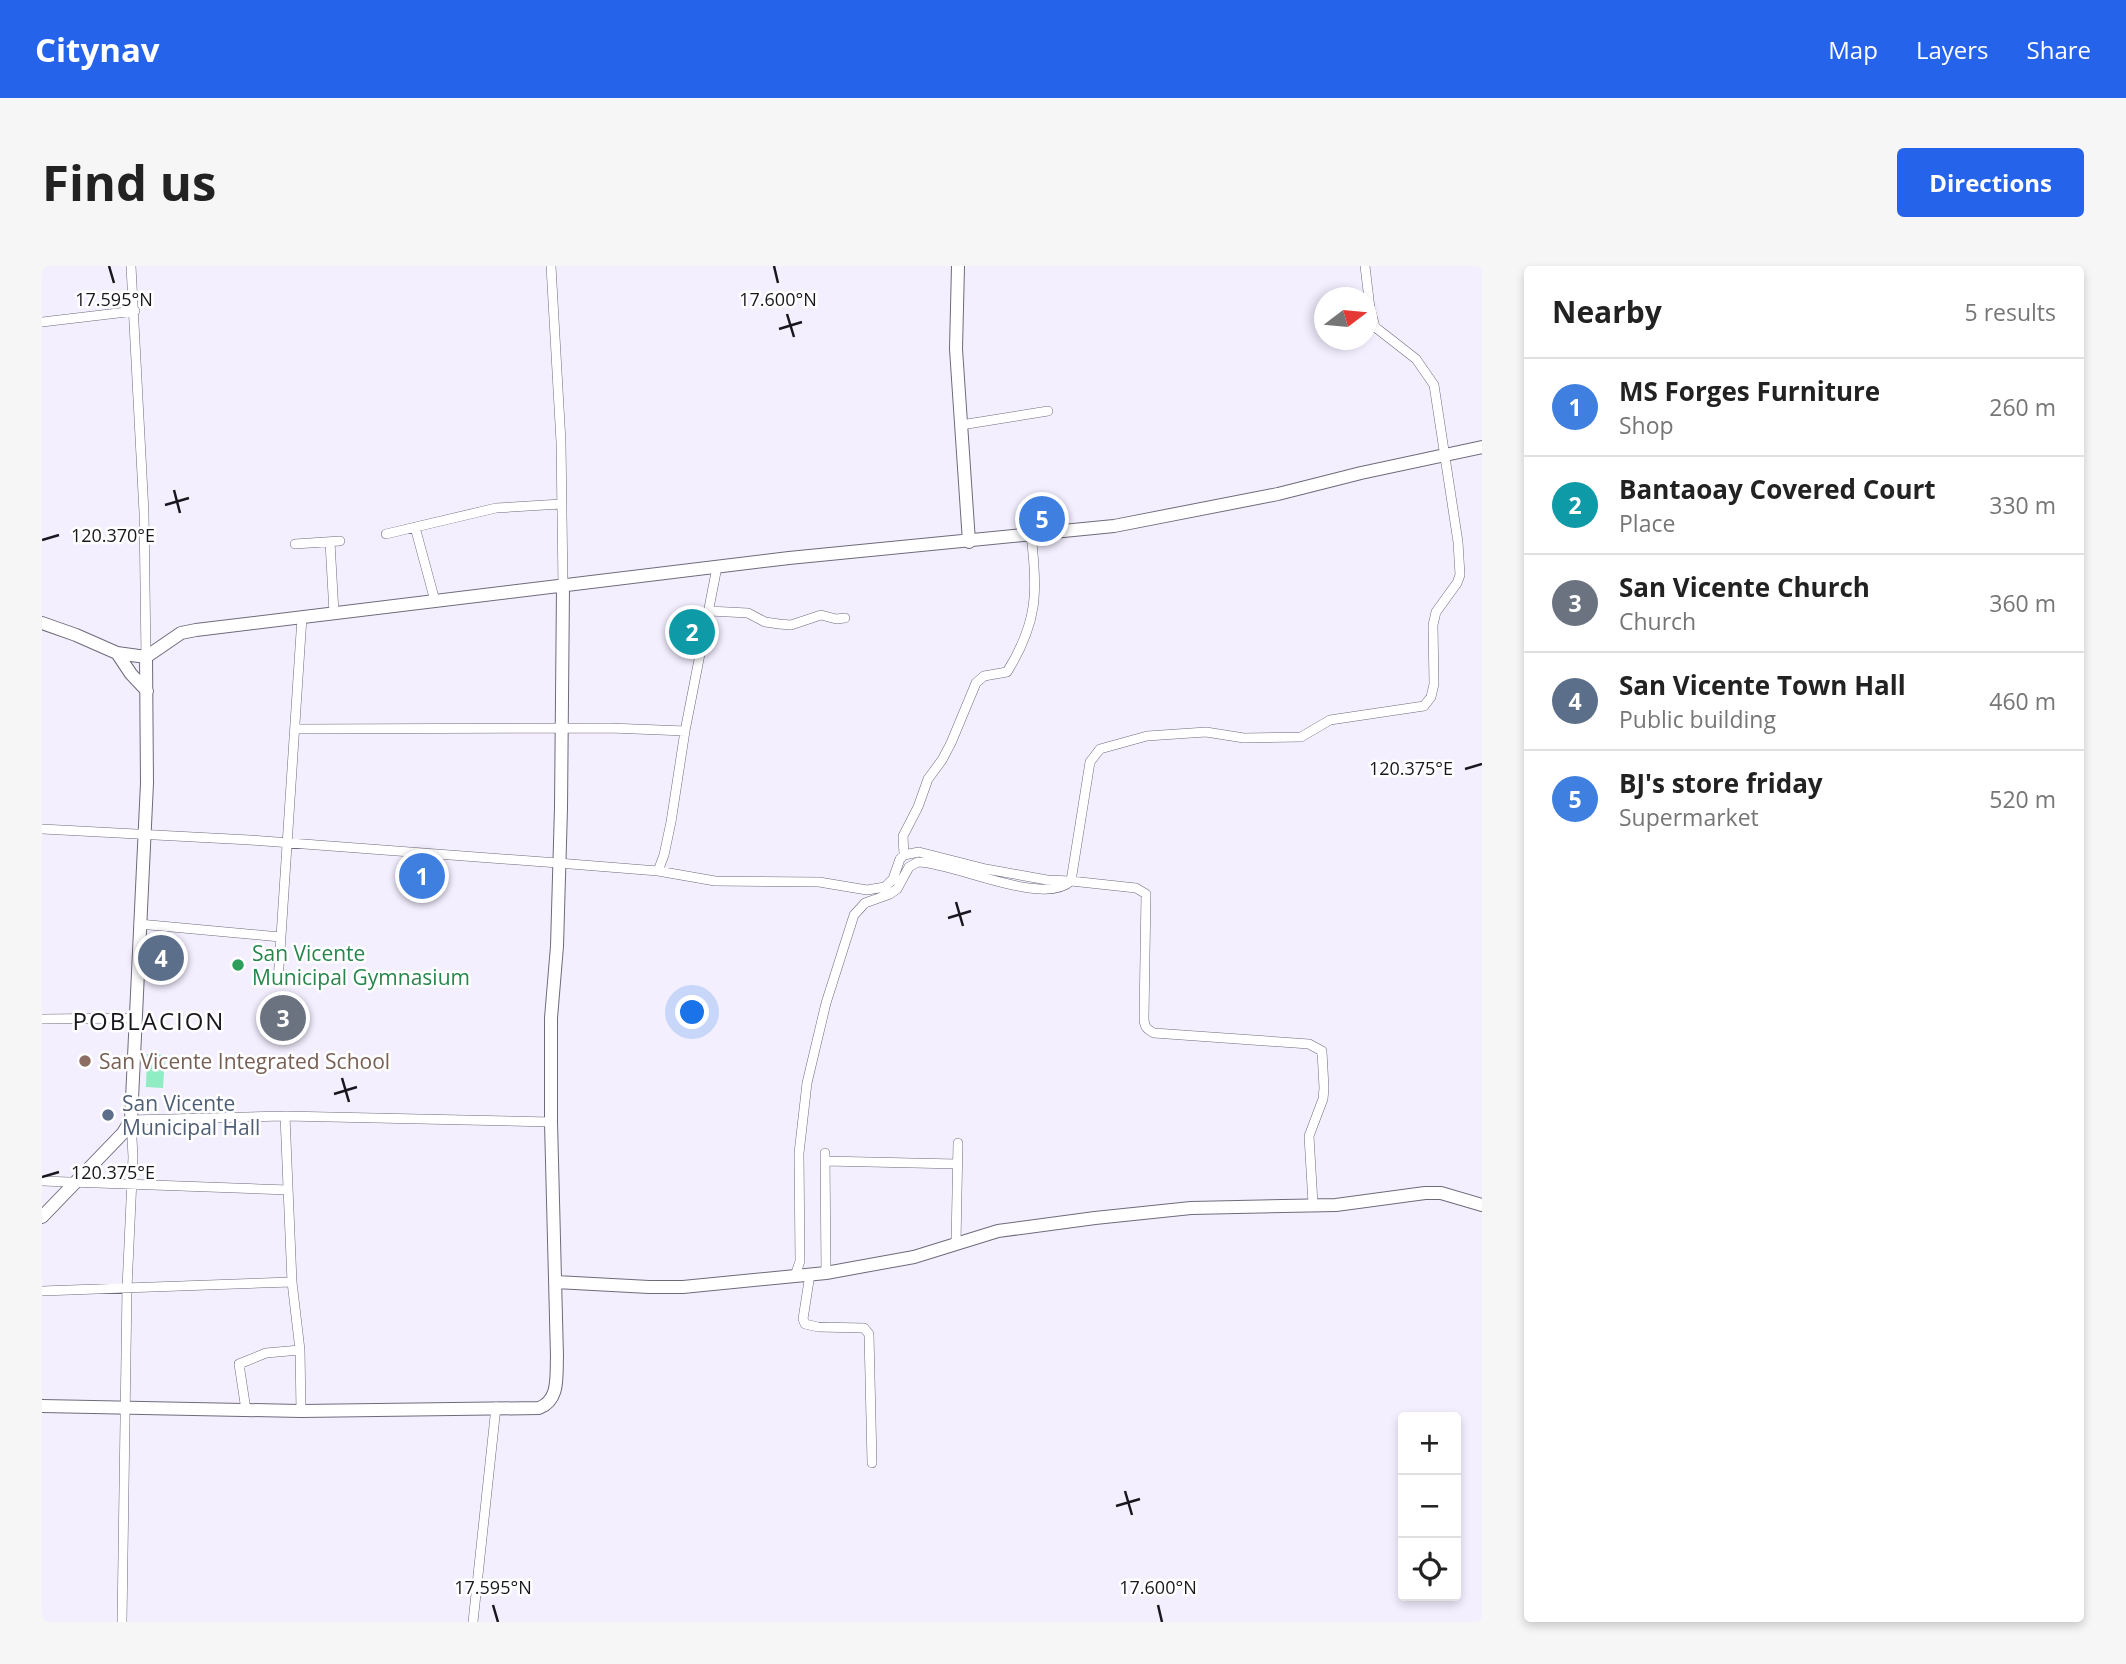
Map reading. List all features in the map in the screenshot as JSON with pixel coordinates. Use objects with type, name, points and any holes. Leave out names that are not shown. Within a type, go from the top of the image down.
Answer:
[{"type":"street","points":[[122,1622],[127,1288],[132,1186],[131,1119],[147,783],[144,513],[131,266]]},
{"type":"street","points":[[42,1406],[300,1411],[539,1408],[552,1399],[557,1357],[551,1018],[557,946],[563,587],[561,442],[551,266]]},
{"type":"street","points":[[958,266],[956,349],[969,542]]},
{"type":"street","points":[[795,1276],[800,1261],[799,1153],[807,1083],[826,1003],[854,915],[865,903],[897,889],[909,867],[918,862],[1019,886],[1054,890],[1065,887],[1071,881],[1090,762],[1100,749],[1147,736],[1170,734],[1206,732],[1261,739],[1301,737],[1330,720],[1415,707],[1427,703],[1431,697],[1434,684],[1433,625],[1436,612],[1460,575],[1458,542],[1434,385],[1416,359],[1376,327],[1370,308],[1365,266]]},
{"type":"street","points":[[42,323],[135,312]]},
{"type":"street","points":[[961,425],[1048,411]]},
{"type":"street","points":[[42,623],[117,653],[146,657],[162,644],[186,632],[717,567],[1114,526],[1198,511],[1482,447]]},
{"type":"street","points":[[386,534],[496,508],[561,504]]},
{"type":"street","points":[[415,527],[435,601]]},
{"type":"street","points":[[904,855],[903,836],[928,779],[946,754],[976,682],[984,676],[1007,672],[1032,619],[1035,569],[1031,535]]},
{"type":"street","points":[[295,544],[340,541]]},
{"type":"street","points":[[330,542],[334,613]]},
{"type":"street","points":[[657,871],[662,863],[669,833],[685,730],[717,567]]},
{"type":"street","points":[[709,611],[748,613],[765,622],[779,625],[791,625],[821,615],[836,619],[845,618]]},
{"type":"street","points":[[278,982],[302,617]]},
{"type":"street","points":[[117,653],[147,691]]},
{"type":"street","points":[[295,729],[685,730]]},
{"type":"street","points":[[42,829],[558,863],[657,871],[715,881],[819,882],[877,890],[893,879],[897,864],[904,855],[919,852],[986,869],[1047,880],[1136,888],[1146,894],[1144,1017],[1148,1030],[1167,1034],[1310,1044],[1322,1051],[1323,1099],[1309,1136],[1313,1204]]},
{"type":"street","points":[[139,924],[280,937]]},
{"type":"street","points":[[42,1019],[135,1018]]},
{"type":"street","points":[[131,1119],[285,1116],[551,1122]]},
{"type":"street","points":[[285,1116],[292,1282],[300,1350],[300,1411]]},
{"type":"street","points":[[42,1217],[123,1133],[131,1119]]},
{"type":"street","points":[[956,1243],[958,1143]]},
{"type":"street","points":[[826,1273],[825,1157],[957,1164]]},
{"type":"street","points":[[42,1181],[288,1190]]},
{"type":"street","points":[[556,1282],[683,1287],[826,1273],[914,1256],[998,1231],[1191,1208],[1345,1204],[1425,1193],[1441,1193],[1482,1205]]},
{"type":"street","points":[[810,1274],[803,1319],[805,1324],[818,1327],[864,1328],[868,1331],[872,1463]]},
{"type":"street","points":[[42,1291],[292,1282]]},
{"type":"street","points":[[246,1410],[239,1364],[266,1353],[300,1350]]},
{"type":"street","points":[[473,1622],[496,1408]]},
{"type":"green space","points":[[147,1054],[165,1055],[163,1088],[146,1087]]},
{"type":"place","name":"BJ's store friday","points":[[1042,519]]},
{"type":"place","name":"Bantaoay Covered Court","points":[[692,632]]},
{"type":"place","name":"MS Forges Furniture","points":[[422,876]]},
{"type":"place","name":"San Vicente Town Hall","points":[[161,958]]},
{"type":"place","name":"San Vicente Municipal Gymnasium","points":[[238,965]]},
{"type":"place","name":"San Vicente Church","points":[[283,1018]]},
{"type":"place","name":"San Vicente Integrated School","points":[[85,1061]]},
{"type":"place","name":"San Vicente Municipal Hall","points":[[108,1115]]},
{"type":"district","name":"POBLACION","points":[[149,1020]]}]
